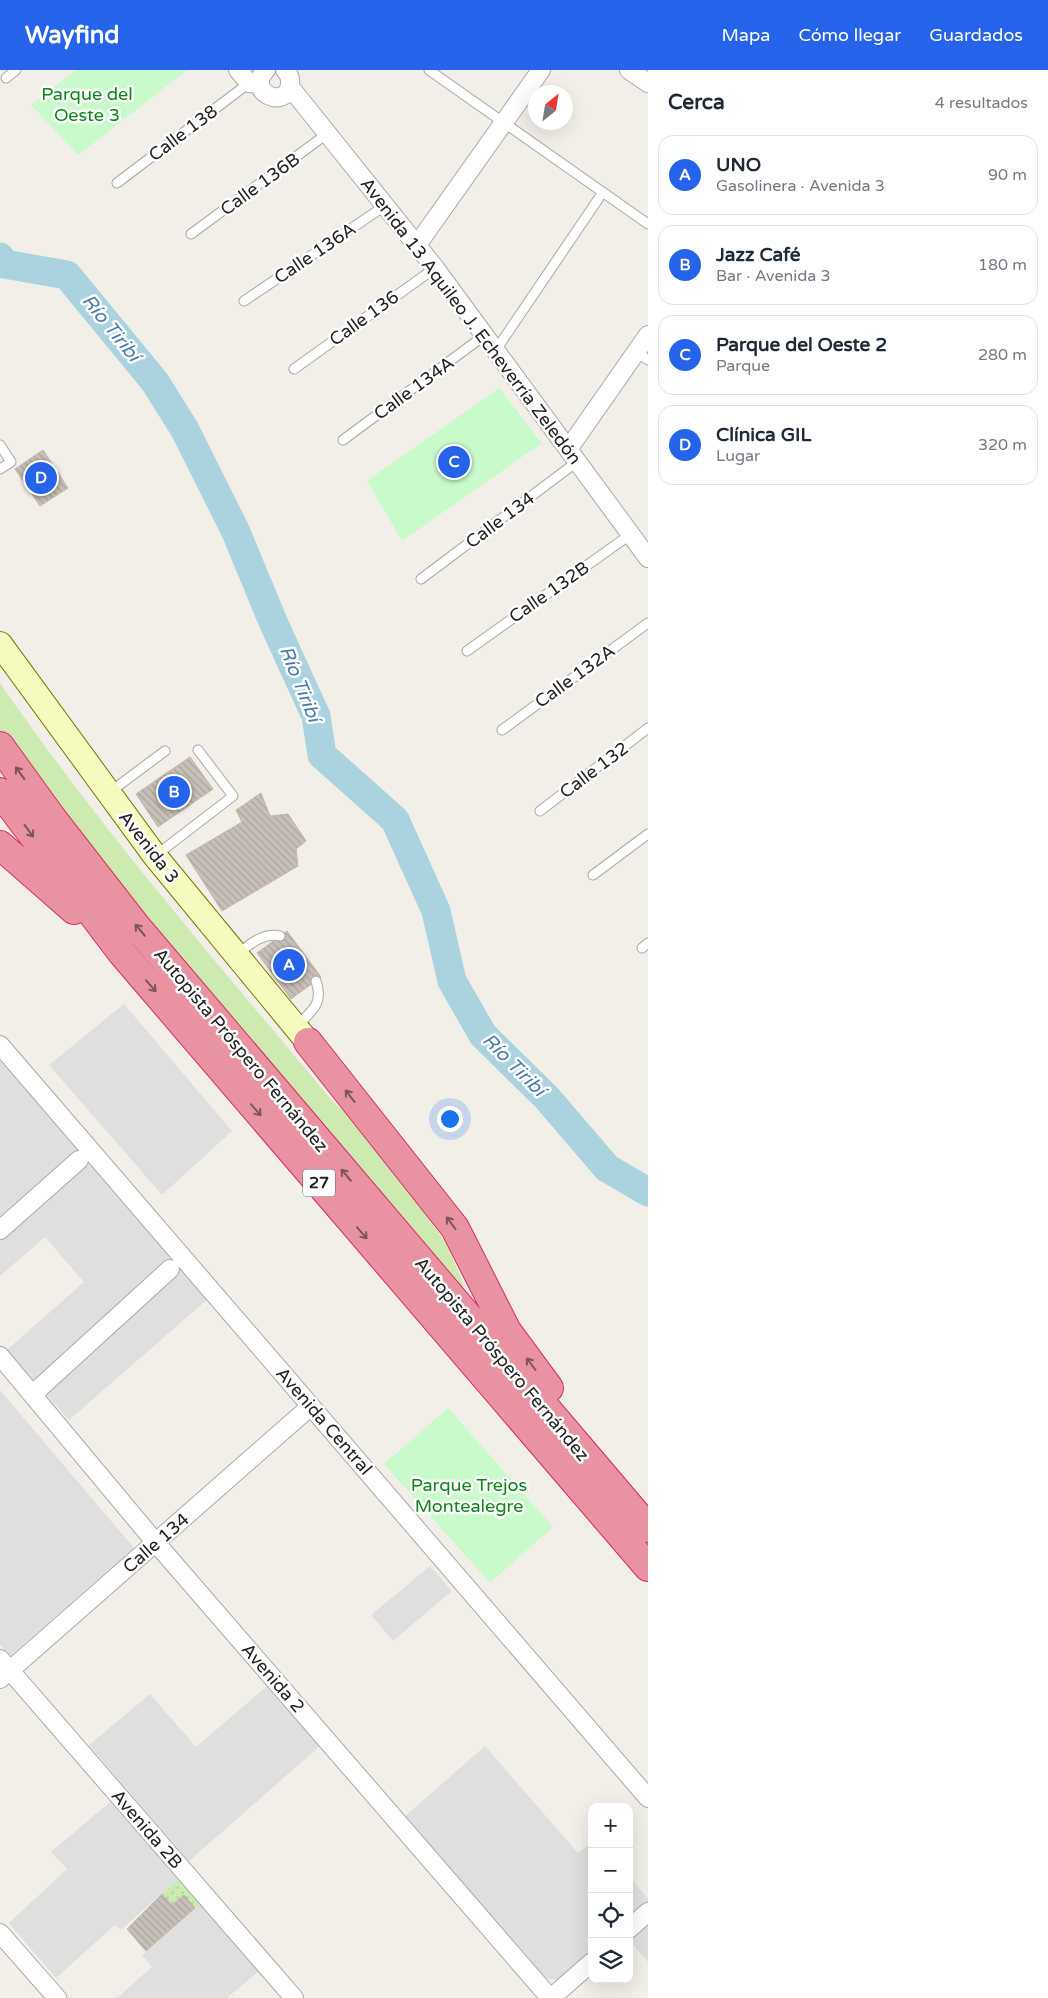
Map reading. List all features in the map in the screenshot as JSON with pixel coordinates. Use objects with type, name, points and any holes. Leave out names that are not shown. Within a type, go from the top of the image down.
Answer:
[{"type":"highway","name":"Autopista Próspero Fernández","points":[[0,746],[52,818],[136,926],[615,1492],[648,1528]]},
{"type":"highway","name":"Autopista Próspero Fernández","points":[[0,792],[122,953],[648,1567]]},
{"type":"highway","points":[[0,845],[122,953]]},
{"type":"highway","points":[[301,1034],[455,1228],[507,1331],[558,1399],[615,1492]]},
{"type":"street","points":[[253,77],[264,93],[274,98],[284,95],[290,87],[290,77],[285,70]]},
{"type":"street","points":[[417,245],[541,70]]},
{"type":"street","points":[[629,70],[648,83]]},
{"type":"street","name":"Avenida 13 Aquileo J. Echeverría Zeledón","points":[[290,87],[435,268],[631,534],[646,551]]},
{"type":"street","points":[[574,455],[642,356],[648,335]]},
{"type":"street","name":"Avenida 3","points":[[0,644],[155,856],[301,1034]]},
{"type":"street","name":"Avenida Central","points":[[0,1045],[648,1798]]},
{"type":"street","points":[[0,1230],[80,1160]]},
{"type":"street","points":[[33,1394],[170,1269]]},
{"type":"street","name":"Avenida 2","points":[[0,1356],[156,1543],[550,1998]]},
{"type":"street","name":"Calle 134","points":[[3,1670],[156,1543],[311,1406]]},
{"type":"street","name":"Avenida 2B","points":[[3,1670],[294,1998]]},
{"type":"street","points":[[633,1925],[648,1912]]},
{"type":"street","points":[[0,1933],[57,1998]]},
{"type":"street","points":[[550,1998],[588,1965]]},
{"type":"lane","points":[[6,78],[16,70]]},
{"type":"lane","points":[[429,70],[648,224]]},
{"type":"lane","name":"Calle 138","points":[[117,183],[253,77]]},
{"type":"lane","name":"Calle 136B","points":[[191,234],[328,133]]},
{"type":"lane","points":[[496,350],[603,192]]},
{"type":"lane","name":"Calle 136A","points":[[244,302],[386,205]]},
{"type":"lane","name":"Calle 136","points":[[294,368],[435,268]]},
{"type":"lane","name":"Calle 134A","points":[[343,440],[485,335]]},
{"type":"lane","points":[[0,445],[11,462],[0,470]]},
{"type":"lane","name":"Calle 134","points":[[421,579],[574,455]]},
{"type":"lane","name":"Calle 132B","points":[[467,651],[631,534]]},
{"type":"lane","name":"Calle 132A","points":[[502,730],[648,623]]},
{"type":"lane","name":"Calle 132","points":[[540,811],[648,728]]},
{"type":"lane","points":[[155,856],[233,796],[198,750]]},
{"type":"lane","points":[[108,794],[166,751]]},
{"type":"lane","points":[[592,875],[648,834]]},
{"type":"lane","points":[[236,955],[257,940],[268,935],[280,936]]},
{"type":"lane","points":[[301,1034],[320,993],[316,981]]},
{"type":"shaded area","points":[[124,1004],[232,1131],[162,1195],[49,1065]]},
{"type":"shaded area","points":[[0,1056],[208,1299],[69,1420],[7,1350],[84,1282],[45,1237],[0,1276]]},
{"type":"shaded area","points":[[0,1390],[134,1548],[10,1656],[0,1644]]},
{"type":"shaded area","points":[[430,1566],[452,1591],[393,1641],[371,1615]]},
{"type":"shaded area","points":[[267,1686],[320,1746],[189,1861],[89,1745],[150,1694],[196,1747]]},
{"type":"shaded area","points":[[485,1746],[578,1853],[588,1845],[588,1955],[559,1980],[543,1978],[404,1817]]},
{"type":"shaded area","points":[[110,1802],[178,1879],[121,1930],[115,1925],[56,1978],[9,1923],[67,1869],[51,1852]]},
{"type":"shaded area","points":[[633,1881],[648,1899],[648,1904],[633,1917]]},
{"type":"shaded area","points":[[200,1904],[259,1971],[227,1998],[117,1998],[152,1967],[142,1955]]},
{"type":"shaded area","points":[[648,1926],[648,1962],[633,1944],[633,1938]]},
{"type":"green space","name":"Parque del Oeste 3","points":[[76,70],[187,70],[78,155],[31,105]]},
{"type":"green space","points":[[499,388],[542,443],[402,541],[367,481]]},
{"type":"green space","points":[[0,683],[120,845],[335,1104],[354,1117],[446,1243],[465,1287],[456,1284],[92,859],[0,736]]},
{"type":"green space","name":"Parque Trejos Montealegre","points":[[448,1408],[553,1527],[490,1583],[384,1464]]},
{"type":"green space","points":[[178,1879],[200,1904],[195,1908],[184,1895],[172,1905],[162,1894]]},
{"type":"building","points":[[43,450],[68,488],[40,506],[15,469]]},
{"type":"building","points":[[190,757],[213,789],[158,827],[136,794]]},
{"type":"building","points":[[261,793],[270,816],[288,814],[306,841],[296,849],[298,866],[222,911],[186,855],[242,822],[236,810]]},
{"type":"building","points":[[287,931],[321,977],[291,999],[257,953]]},
{"type":"building","points":[[162,1894],[172,1905],[184,1895],[195,1908],[146,1951],[127,1929]]},
{"type":"waterway","name":"Río Tiribí","points":[[0,257],[4,264],[67,275],[155,382],[185,430],[235,530],[274,624],[316,716],[322,755],[395,820],[436,911],[452,981],[483,1035],[547,1098],[607,1168],[648,1192]]},
{"type":"place","name":"Parque del Oeste 2","points":[[454,462]]},
{"type":"place","name":"Clínica GIL","points":[[41,478]]},
{"type":"place","name":"Jazz Café","points":[[174,792]]},
{"type":"place","name":"UNO","points":[[289,965]]}]
